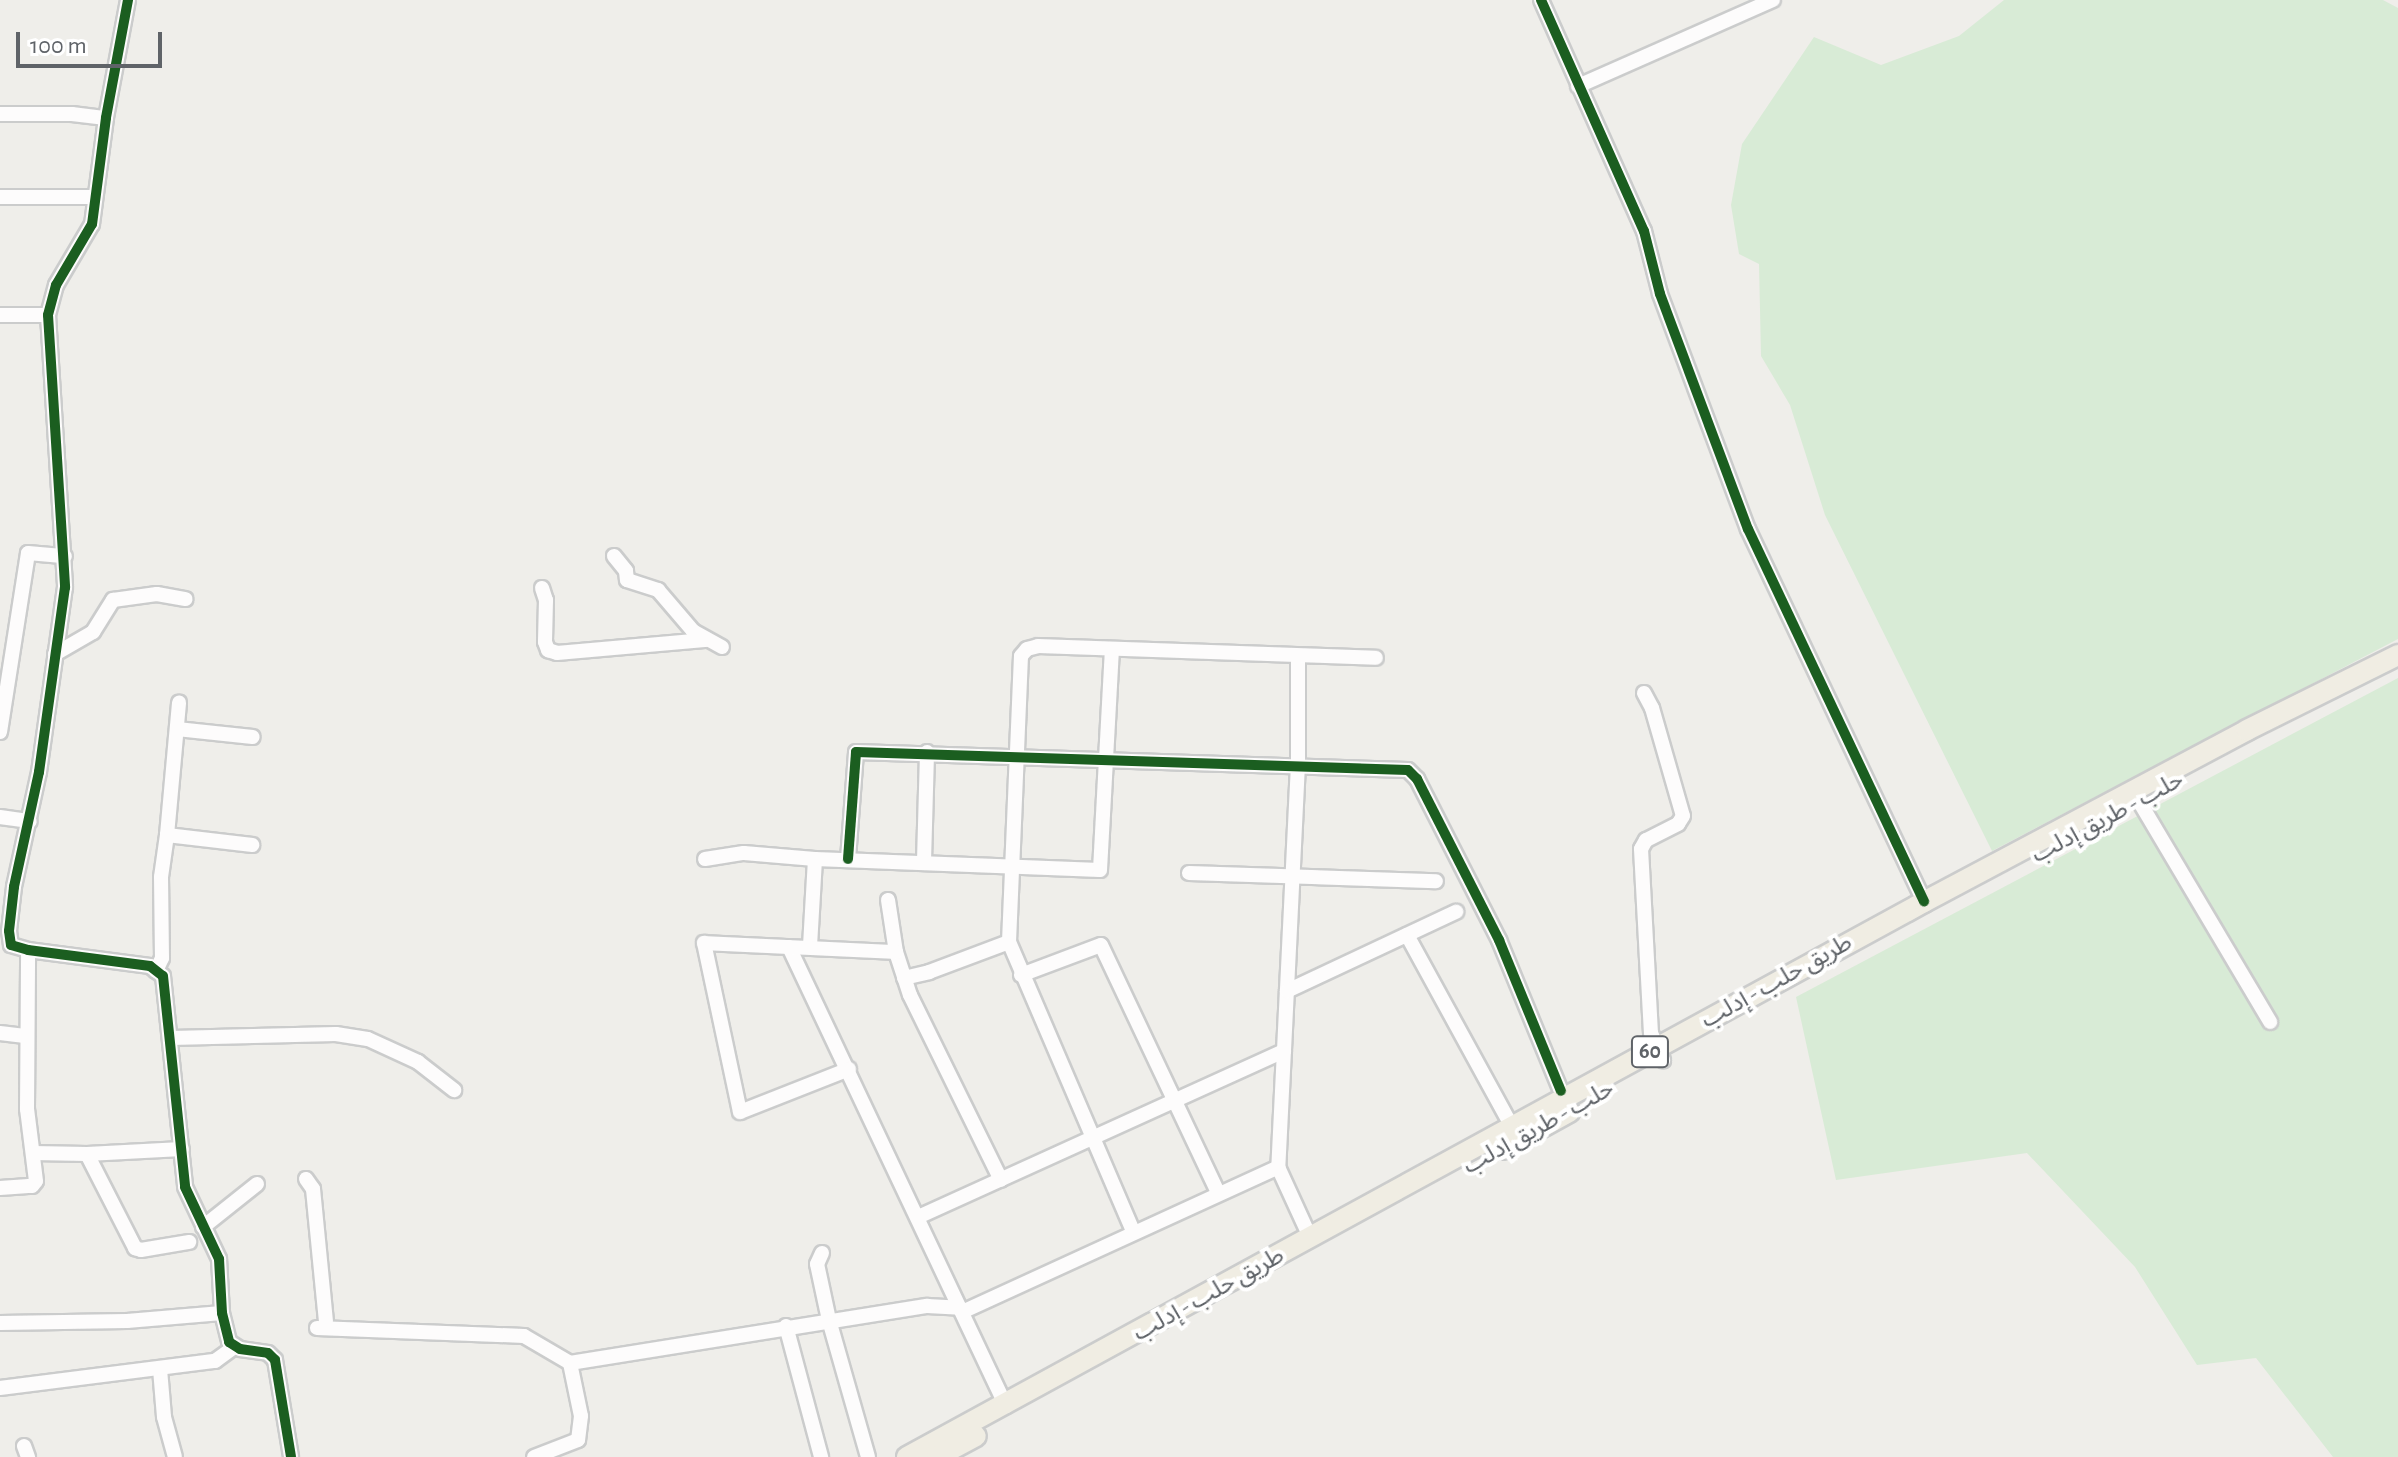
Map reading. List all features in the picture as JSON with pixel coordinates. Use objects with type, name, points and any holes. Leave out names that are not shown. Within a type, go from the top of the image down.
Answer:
[{"type":"highway","name":"طريق حلب - إدلب","points":[[907,1457],[1314,1244],[2247,730],[2398,655]]},
{"type":"highway","name":"حلب - طريق إدلب","points":[[1926,907],[2398,668]]},
{"type":"highway","name":"60","points":[[944,1455],[1314,1244]]},
{"type":"street","points":[[128,0],[106,118],[92,224],[56,285],[48,315],[53,436],[65,556],[65,587],[30,821],[14,887],[5,945],[150,966],[163,976],[185,1187],[219,1259],[225,1332],[234,1347]]},
{"type":"street","points":[[1541,0],[1644,231],[1660,294],[1748,529],[1926,907]]},
{"type":"street","points":[[1578,86],[1773,0]]},
{"type":"street","points":[[0,114],[72,114],[106,118]]},
{"type":"street","points":[[0,197],[95,197]]},
{"type":"street","points":[[0,315],[48,315]]},
{"type":"street","points":[[0,732],[28,553],[65,556]]},
{"type":"street","points":[[614,556],[627,580],[658,590],[693,631],[722,647]]},
{"type":"street","points":[[542,588],[546,600],[545,642],[548,650],[557,653],[707,640]]},
{"type":"street","points":[[55,654],[93,632],[113,600],[157,594],[186,599]]},
{"type":"street","points":[[1133,1231],[1009,942],[1021,656],[1027,649],[1038,646],[1376,658]]},
{"type":"street","points":[[705,859],[744,853],[815,859],[1100,870],[1112,649]]},
{"type":"street","points":[[1298,656],[1298,764],[1278,1167],[1314,1244]]},
{"type":"street","points":[[1644,693],[1652,708],[1683,816],[1678,824],[1646,840],[1641,849],[1649,1014],[1660,1054]]},
{"type":"street","points":[[156,971],[162,958],[161,877],[179,703]]},
{"type":"street","points":[[177,729],[253,737]]},
{"type":"street","points":[[848,859],[856,752],[1298,764],[1408,770],[1417,779],[1499,940],[1561,1091]]},
{"type":"street","points":[[924,861],[927,752]]},
{"type":"street","points":[[2139,801],[2270,1022]]},
{"type":"street","points":[[0,817],[30,821]]},
{"type":"street","points":[[167,835],[252,845]]},
{"type":"street","points":[[810,946],[815,859]]},
{"type":"street","points":[[1189,873],[1436,881]]},
{"type":"street","points":[[888,900],[896,952],[904,978],[1001,1180]]},
{"type":"street","points":[[1287,991],[1456,912]]},
{"type":"street","points":[[1407,935],[1509,1121]]},
{"type":"street","points":[[904,978],[929,972],[1009,942]]},
{"type":"street","points":[[849,1069],[740,1112],[704,943],[896,952]]},
{"type":"street","points":[[1021,975],[1101,945],[1218,1192]]},
{"type":"street","points":[[789,947],[1006,1406]]},
{"type":"street","points":[[0,1188],[36,1185],[25,1036],[28,950]]},
{"type":"street","points":[[0,1033],[25,1036]]},
{"type":"street","points":[[171,1038],[336,1034],[368,1039],[418,1062],[454,1090]]},
{"type":"street","points":[[918,1217],[1284,1051]]},
{"type":"street","points":[[33,1153],[87,1154],[182,1149]]},
{"type":"street","points":[[87,1154],[135,1248],[141,1250],[189,1242]]},
{"type":"street","points":[[306,1179],[313,1189],[322,1325],[524,1336],[570,1363],[786,1326],[927,1306],[961,1310],[1278,1167]]},
{"type":"street","points":[[203,1227],[257,1184]]},
{"type":"street","points":[[822,1253],[817,1264],[829,1320],[868,1457]]},
{"type":"street","points":[[0,1323],[127,1321],[222,1313]]},
{"type":"street","points":[[786,1326],[821,1457]]},
{"type":"street","points":[[0,1388],[215,1361],[234,1347],[263,1351],[275,1360],[291,1457]]},
{"type":"street","points":[[534,1457],[578,1440],[581,1416],[570,1363]]},
{"type":"street","points":[[160,1369],[164,1417],[173,1456]]},
{"type":"green space","points":[[2004,0],[2383,0],[2398,8],[2398,639],[1992,851],[1825,515],[1790,405],[1761,356],[1759,264],[1739,254],[1731,205],[1742,144],[1814,37],[1881,65],[1959,36]]},
{"type":"green space","points":[[2398,678],[2398,1457],[2333,1457],[2256,1358],[2197,1365],[2135,1267],[2027,1153],[1836,1180],[1796,997]]},
{"type":"cycle path","points":[[128,0],[106,118],[92,224],[56,285],[48,315],[65,587],[39,772],[14,887],[9,931],[11,945],[28,950],[150,966],[163,976],[185,1187],[219,1259],[222,1313],[229,1342],[240,1349],[268,1353],[275,1360],[291,1457]]},
{"type":"cycle path","points":[[1541,0],[1644,231],[1660,294],[1748,529],[1924,902]]},
{"type":"cycle path","points":[[848,859],[856,752],[1408,770],[1417,779],[1499,940],[1561,1091]]}]
